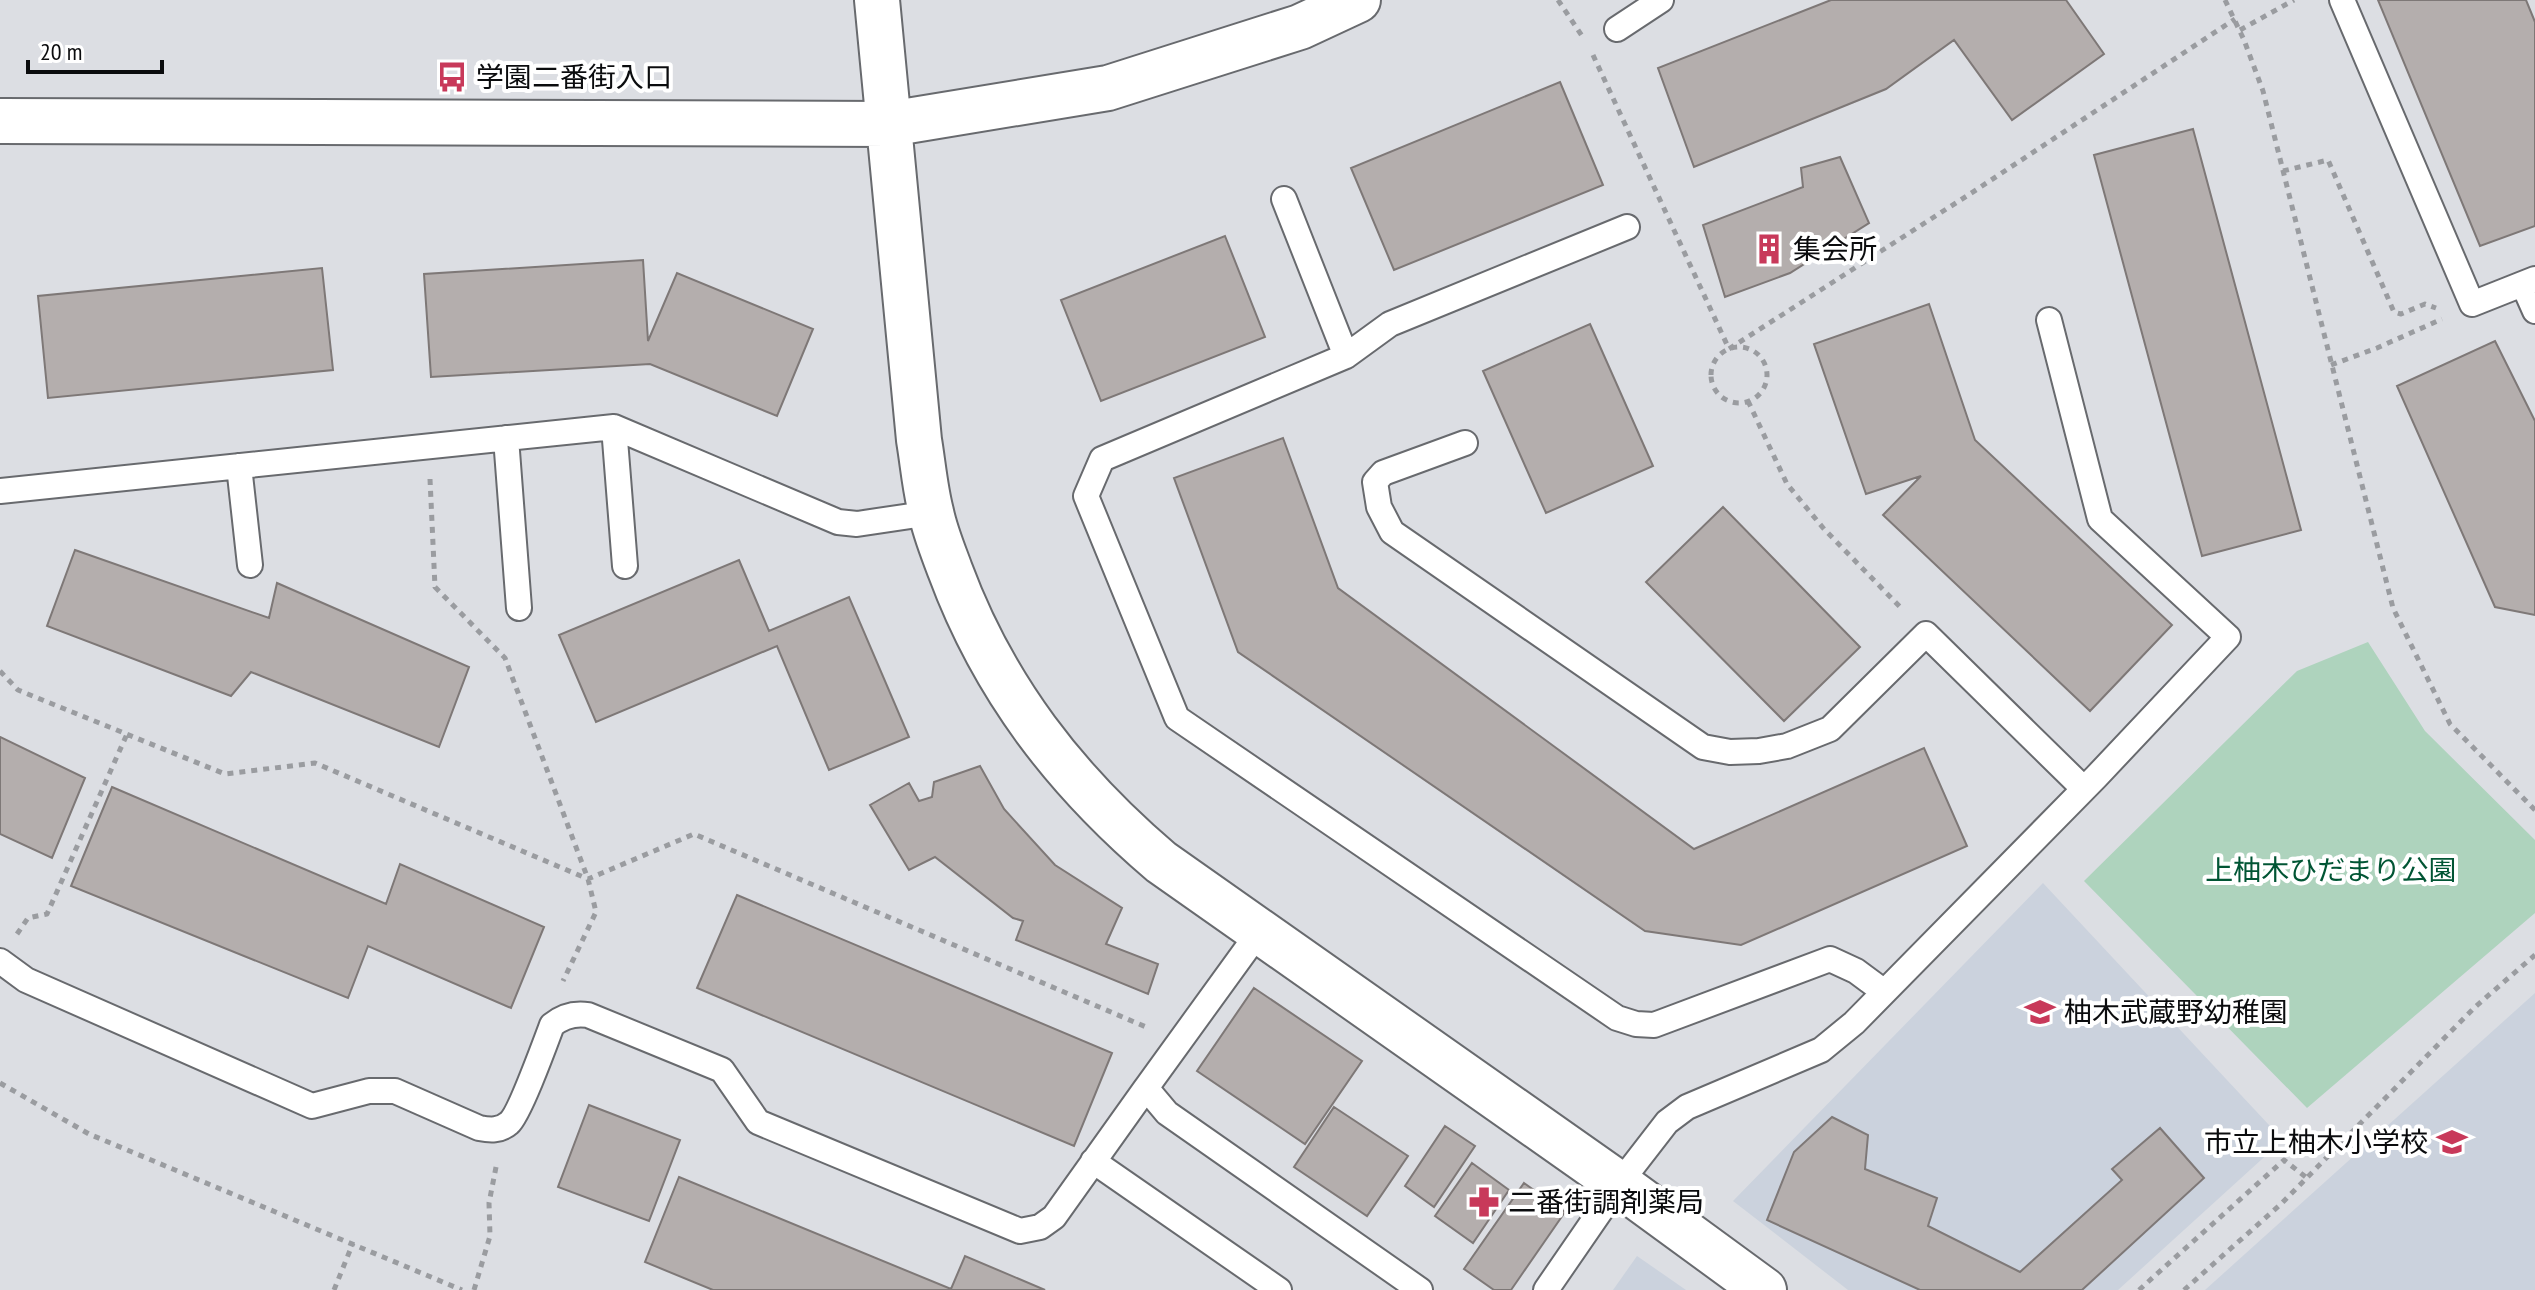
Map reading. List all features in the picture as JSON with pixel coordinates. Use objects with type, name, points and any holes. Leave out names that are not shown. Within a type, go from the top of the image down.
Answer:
[{"type":"street","points":[[877,0],[919,440],[931,513],[965,611],[999,675],[1039,737],[1078,784],[1161,862],[1619,1184],[1764,1290]]},
{"type":"street","points":[[0,121],[889,124],[1108,88],[1300,27],[1358,0]]},
{"type":"lane","points":[[1617,29],[1661,0]]},
{"type":"lane","points":[[2342,0],[2472,304],[2529,281],[2535,311]]},
{"type":"lane","points":[[1284,199],[1346,356]]},
{"type":"lane","points":[[1627,227],[1390,324],[1346,356],[1102,459],[1086,496],[1177,718],[1617,1018],[1654,1025],[1830,959],[1856,971],[1883,991]]},
{"type":"lane","points":[[1546,1290],[1619,1184],[1667,1122],[1687,1107],[1821,1050],[1854,1023],[2228,637],[2100,519],[2049,320]]},
{"type":"lane","points":[[0,491],[614,427],[838,522],[857,524],[931,513]]},
{"type":"lane","points":[[614,427],[625,566]]},
{"type":"lane","points":[[506,438],[519,608]]},
{"type":"lane","points":[[1465,443],[1383,473],[1375,482],[1379,507],[1392,532],[1703,747],[1730,752],[1759,751],[1787,746],[1830,729],[1926,634],[2084,789]]},
{"type":"lane","points":[[239,466],[250,565]]},
{"type":"lane","points":[[0,961],[26,980],[312,1106],[369,1091],[395,1091],[479,1128],[497,1129],[512,1121],[552,1025],[559,1019],[578,1013],[722,1070],[758,1122],[1020,1231],[1040,1227],[1054,1217],[1259,932]]},
{"type":"lane","points":[[1146,1088],[1167,1113],[1420,1290]]},
{"type":"lane","points":[[1093,1161],[1279,1290]]},
{"type":"path","points":[[1558,0],[1588,44],[1729,349]]},
{"type":"path","points":[[2225,0],[2263,91],[2393,608],[2450,724],[2535,810]]},
{"type":"path","points":[[2240,30],[2294,0]]},
{"type":"path","points":[[1729,349],[1749,348],[1765,365],[1768,379],[1757,397],[1748,401],[1726,400],[1716,392],[1709,378],[1718,356],[2235,19]]},
{"type":"path","points":[[2283,171],[2328,160],[2394,312],[2401,314],[2425,304],[2446,317]]},
{"type":"path","points":[[2331,365],[2419,330]]},
{"type":"path","points":[[1748,401],[1787,484],[1824,529],[1926,634]]},
{"type":"path","points":[[429,446],[435,587],[505,658],[588,879],[596,912],[561,985]]},
{"type":"path","points":[[0,671],[18,690],[225,774],[315,763],[588,879],[694,834],[1151,1029]]},
{"type":"path","points":[[14,938],[28,918],[47,914],[127,734]]},
{"type":"path","points":[[2184,1290],[2307,1178],[2475,1007],[2535,955]]},
{"type":"path","points":[[0,1083],[89,1134],[462,1290]]},
{"type":"path","points":[[474,1290],[490,1236],[489,1203],[498,1157],[497,1129]]},
{"type":"path","points":[[2139,1290],[2284,1160],[2307,1178]]},
{"type":"path","points":[[334,1290],[353,1243]]},
{"type":"shaded area","name":"柚木武蔵野幼稚園","points":[[2043,883],[2283,1140],[2118,1290],[1848,1290],[1733,1201]]},
{"type":"shaded area","name":"市立上柚木小学校","points":[[2535,993],[2535,1290],[2205,1290]]},
{"type":"shaded area","points":[[1637,1256],[1686,1290],[1613,1290]]},
{"type":"green space","name":"上柚木ひだまり公園","points":[[2368,642],[2425,731],[2535,840],[2535,913],[2307,1108],[2084,881],[2297,671]]},
{"type":"building","points":[[1831,0],[2066,0],[2104,54],[2012,120],[1954,40],[1886,89],[1694,167],[1658,68]]},
{"type":"building","points":[[2378,0],[2526,0],[2535,22],[2535,226],[2480,246]]},
{"type":"building","points":[[1560,82],[1603,185],[1394,270],[1351,168]]},
{"type":"building","points":[[2193,129],[2301,530],[2202,556],[2094,155]]},
{"type":"building","name":"集会所","points":[[1840,157],[1869,223],[1790,273],[1725,297],[1703,225],[1803,187],[1801,168]]},
{"type":"building","points":[[1225,236],[1265,337],[1101,401],[1061,300]]},
{"type":"building","points":[[643,260],[648,341],[677,273],[813,329],[777,416],[650,364],[431,377],[424,274]]},
{"type":"building","points":[[322,268],[333,370],[48,398],[38,296]]},
{"type":"building","points":[[1929,304],[1975,440],[2172,625],[2090,711],[1883,515],[1921,476],[1866,494],[1814,344]]},
{"type":"building","points":[[1590,324],[1653,466],[1546,513],[1483,371]]},
{"type":"building","points":[[2495,341],[2535,421],[2535,615],[2495,607],[2397,386]]},
{"type":"building","points":[[1283,438],[1338,588],[1694,849],[1924,748],[1967,846],[1741,945],[1645,931],[1238,652],[1174,478]]},
{"type":"building","points":[[1723,507],[1860,647],[1784,721],[1646,582]]},
{"type":"building","points":[[75,550],[269,618],[277,583],[469,667],[439,747],[251,672],[231,696],[47,626]]},
{"type":"building","points":[[739,560],[769,631],[849,597],[909,737],[829,770],[777,646],[596,722],[559,635]]},
{"type":"building","points":[[0,737],[85,778],[52,858],[0,834]]},
{"type":"building","points":[[980,766],[1004,809],[1055,865],[1122,908],[1106,944],[1158,964],[1148,994],[1016,940],[1023,921],[1013,918],[935,857],[909,870],[870,805],[909,783],[919,801],[932,797],[934,782]]},
{"type":"building","points":[[112,787],[386,904],[400,864],[544,927],[511,1008],[368,946],[348,998],[71,886]]},
{"type":"building","points":[[737,895],[1112,1053],[1074,1146],[697,988]]},
{"type":"building","points":[[1254,988],[1362,1061],[1305,1144],[1197,1071]]},
{"type":"building","points":[[589,1105],[680,1140],[649,1221],[558,1187]]},
{"type":"building","points":[[1334,1107],[1408,1156],[1367,1216],[1294,1167]]},
{"type":"building","points":[[1832,1117],[1868,1135],[1865,1169],[1937,1198],[1928,1226],[2020,1272],[2122,1180],[2112,1169],[2160,1128],[2204,1178],[2082,1290],[1920,1290],[1767,1220],[1794,1152]]},
{"type":"building","points":[[1445,1126],[1475,1146],[1434,1207],[1405,1186]]},
{"type":"building","points":[[1472,1163],[1509,1190],[1473,1243],[1435,1216]]},
{"type":"building","points":[[679,1177],[951,1289],[965,1256],[1045,1290],[713,1290],[645,1262]]},
{"type":"building","points":[[1524,1183],[1565,1212],[1511,1290],[1494,1290],[1464,1269]]},
{"type":"place","name":"学園二番街入口","points":[[452,77]]},
{"type":"place","name":"集会所","points":[[1769,249]]},
{"type":"place","name":"柚木武蔵野幼稚園","points":[[2040,1012]]},
{"type":"place","name":"市立上柚木小学校","points":[[2452,1142]]},
{"type":"place","name":"二番街調剤薬局","points":[[1484,1202]]}]
